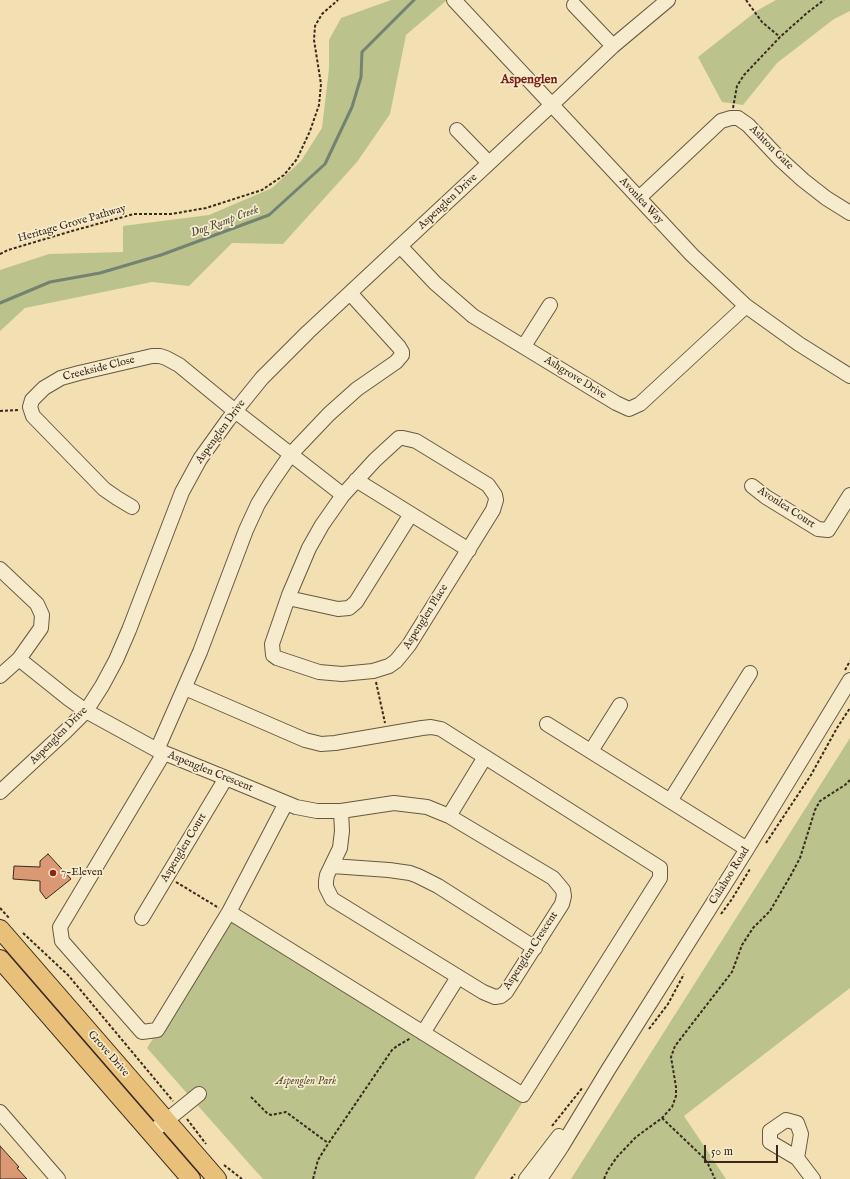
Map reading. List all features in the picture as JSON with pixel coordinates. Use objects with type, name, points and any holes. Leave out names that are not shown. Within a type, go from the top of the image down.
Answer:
[{"type":"main road","name":"Grove Drive","points":[[6,926],[173,1116],[219,1171]]},
{"type":"main road","name":"Grove Drive","points":[[0,959],[191,1179]]},
{"type":"street","name":"Avonlea Way","points":[[454,0],[692,255],[746,306],[799,344],[850,376]]},
{"type":"street","name":"Aspenglen Drive","points":[[0,792],[86,711],[102,686],[116,660],[182,492],[200,459],[235,411],[262,378],[308,332],[613,46],[668,0]]},
{"type":"street","points":[[574,5],[613,46]]},
{"type":"street","points":[[639,198],[721,121],[731,118]]},
{"type":"street","name":"Ashton Gate","points":[[731,118],[738,118],[748,125],[780,159],[803,180],[826,198],[850,213]]},
{"type":"street","points":[[457,130],[489,163]]},
{"type":"street","name":"Ashgrove Drive","points":[[400,246],[435,283],[478,319],[616,403],[629,409],[640,404],[746,306]]},
{"type":"street","points":[[286,803],[229,912],[156,1030],[142,1032],[62,941],[60,927],[161,751],[246,530],[258,504],[291,454],[333,410],[357,389],[396,362],[402,356],[402,352],[399,347],[350,293]]},
{"type":"street","points":[[524,346],[550,305]]},
{"type":"street","name":"Creekside Close","points":[[30,407],[32,400],[44,388],[61,378],[152,356],[160,356],[179,365],[235,411]]},
{"type":"street","points":[[30,407],[33,416],[104,488],[132,507]]},
{"type":"street","points":[[235,411],[343,495]]},
{"type":"street","name":"Aspenglen Place","points":[[399,438],[403,438],[416,442],[488,486],[495,495],[495,506],[409,646],[396,661],[382,669],[352,674],[329,674],[277,658],[273,655],[272,644],[288,598],[309,548],[322,525],[343,495],[356,480],[390,445],[399,438]]},
{"type":"street","points":[[356,480],[468,550]]},
{"type":"street","name":"Avonlea Court","points":[[752,486],[766,497],[818,529],[828,530],[850,495]]},
{"type":"street","points":[[288,598],[338,609],[349,608],[356,602],[410,514]]},
{"type":"street","points":[[0,569],[37,604],[42,615],[41,628],[19,660],[0,676]]},
{"type":"street","name":"Aspenglen Crescent","points":[[19,660],[86,711],[161,751],[286,803],[296,807],[317,811],[341,811],[380,804],[403,803],[427,807],[450,816],[554,878],[563,890],[564,896],[562,904],[511,986],[501,996],[490,996],[332,899],[326,887],[326,881],[337,856],[342,839],[341,811]]},
{"type":"street","points":[[670,801],[750,673]]},
{"type":"street","name":"Calahoo Road","points":[[540,1179],[747,849],[850,680]]},
{"type":"street","points":[[185,688],[321,744],[335,743],[422,728],[440,729],[485,756],[660,868],[660,878],[523,1095],[229,912]]},
{"type":"street","points":[[591,751],[620,705]]},
{"type":"street","points":[[547,724],[747,849]]},
{"type":"street","points":[[450,816],[485,756]]},
{"type":"street","name":"Aspenglen Court","points":[[142,918],[226,778]]},
{"type":"street","points":[[332,866],[388,870],[410,873],[418,876],[438,886],[535,948]]},
{"type":"street","points":[[420,1032],[458,977]]},
{"type":"street","name":"Calahoo Road","points":[[526,1179],[608,1070]]},
{"type":"street","points":[[151,1133],[199,1094]]},
{"type":"street","points":[[0,1112],[58,1179]]},
{"type":"street","points":[[797,1158],[813,1179]]},
{"type":"path","name":"Heritage Grove Pathway","points":[[0,254],[8,250],[72,230],[134,214],[171,214],[206,208],[262,190],[284,175],[297,159],[310,131],[319,105],[321,84],[314,40],[315,26],[322,14],[338,0]]},
{"type":"path","points":[[746,0],[762,22],[780,37]]},
{"type":"path","points":[[731,118],[735,93],[740,80],[780,37],[824,0]]},
{"type":"path","points":[[0,411],[18,410],[30,407]]},
{"type":"path","points":[[375,679],[387,734]]},
{"type":"path","points":[[604,1179],[617,1157],[636,1137],[662,1118],[672,1107],[676,1096],[676,1087],[671,1057],[675,1046],[732,972],[742,945],[753,928],[770,911],[800,858],[815,810],[820,801],[845,786],[850,780]]},
{"type":"path","points":[[167,876],[223,911],[229,912]]},
{"type":"path","points":[[0,908],[6,926]]},
{"type":"path","points":[[20,930],[68,975],[173,1116],[208,1146]]},
{"type":"path","points":[[313,1179],[318,1160],[392,1050],[420,1032]]},
{"type":"path","points":[[251,1097],[267,1114],[271,1115],[286,1112],[329,1143]]},
{"type":"path","points":[[662,1118],[704,1158],[715,1179]]},
{"type":"path","points":[[219,1171],[242,1179]]},
{"type":"green space","points":[[391,0],[447,0],[406,35],[390,114],[357,162],[283,244],[232,243],[189,286],[152,282],[25,308],[0,331],[0,270],[49,254],[123,252],[123,226],[209,215],[272,188],[301,161],[322,128],[329,69],[329,40],[341,18]]},
{"type":"green space","points":[[776,0],[850,0],[850,11],[834,19],[777,63],[743,105],[722,102],[698,57],[758,10]]},
{"type":"green space","points":[[850,738],[850,988],[684,1116],[726,1179],[571,1179]]},
{"type":"green space","name":"Aspenglen Park","points":[[230,919],[522,1103],[474,1179],[263,1179],[147,1048]]},
{"type":"building","name":"7-Eleven","points":[[48,854],[71,879],[46,899],[40,891],[40,881],[13,879],[14,866],[40,867],[40,861]]},
{"type":"building","points":[[0,1146],[19,1167],[17,1168],[27,1179],[0,1179]]},
{"type":"waterway","name":"Dog Rump Creek","points":[[0,303],[50,282],[100,273],[161,255],[269,215],[325,164],[352,107],[361,77],[362,52],[414,0]]},
{"type":"place","name":"7-Eleven","points":[[53,873]]},
{"type":"district","name":"Aspenglen","points":[[529,80]]}]
